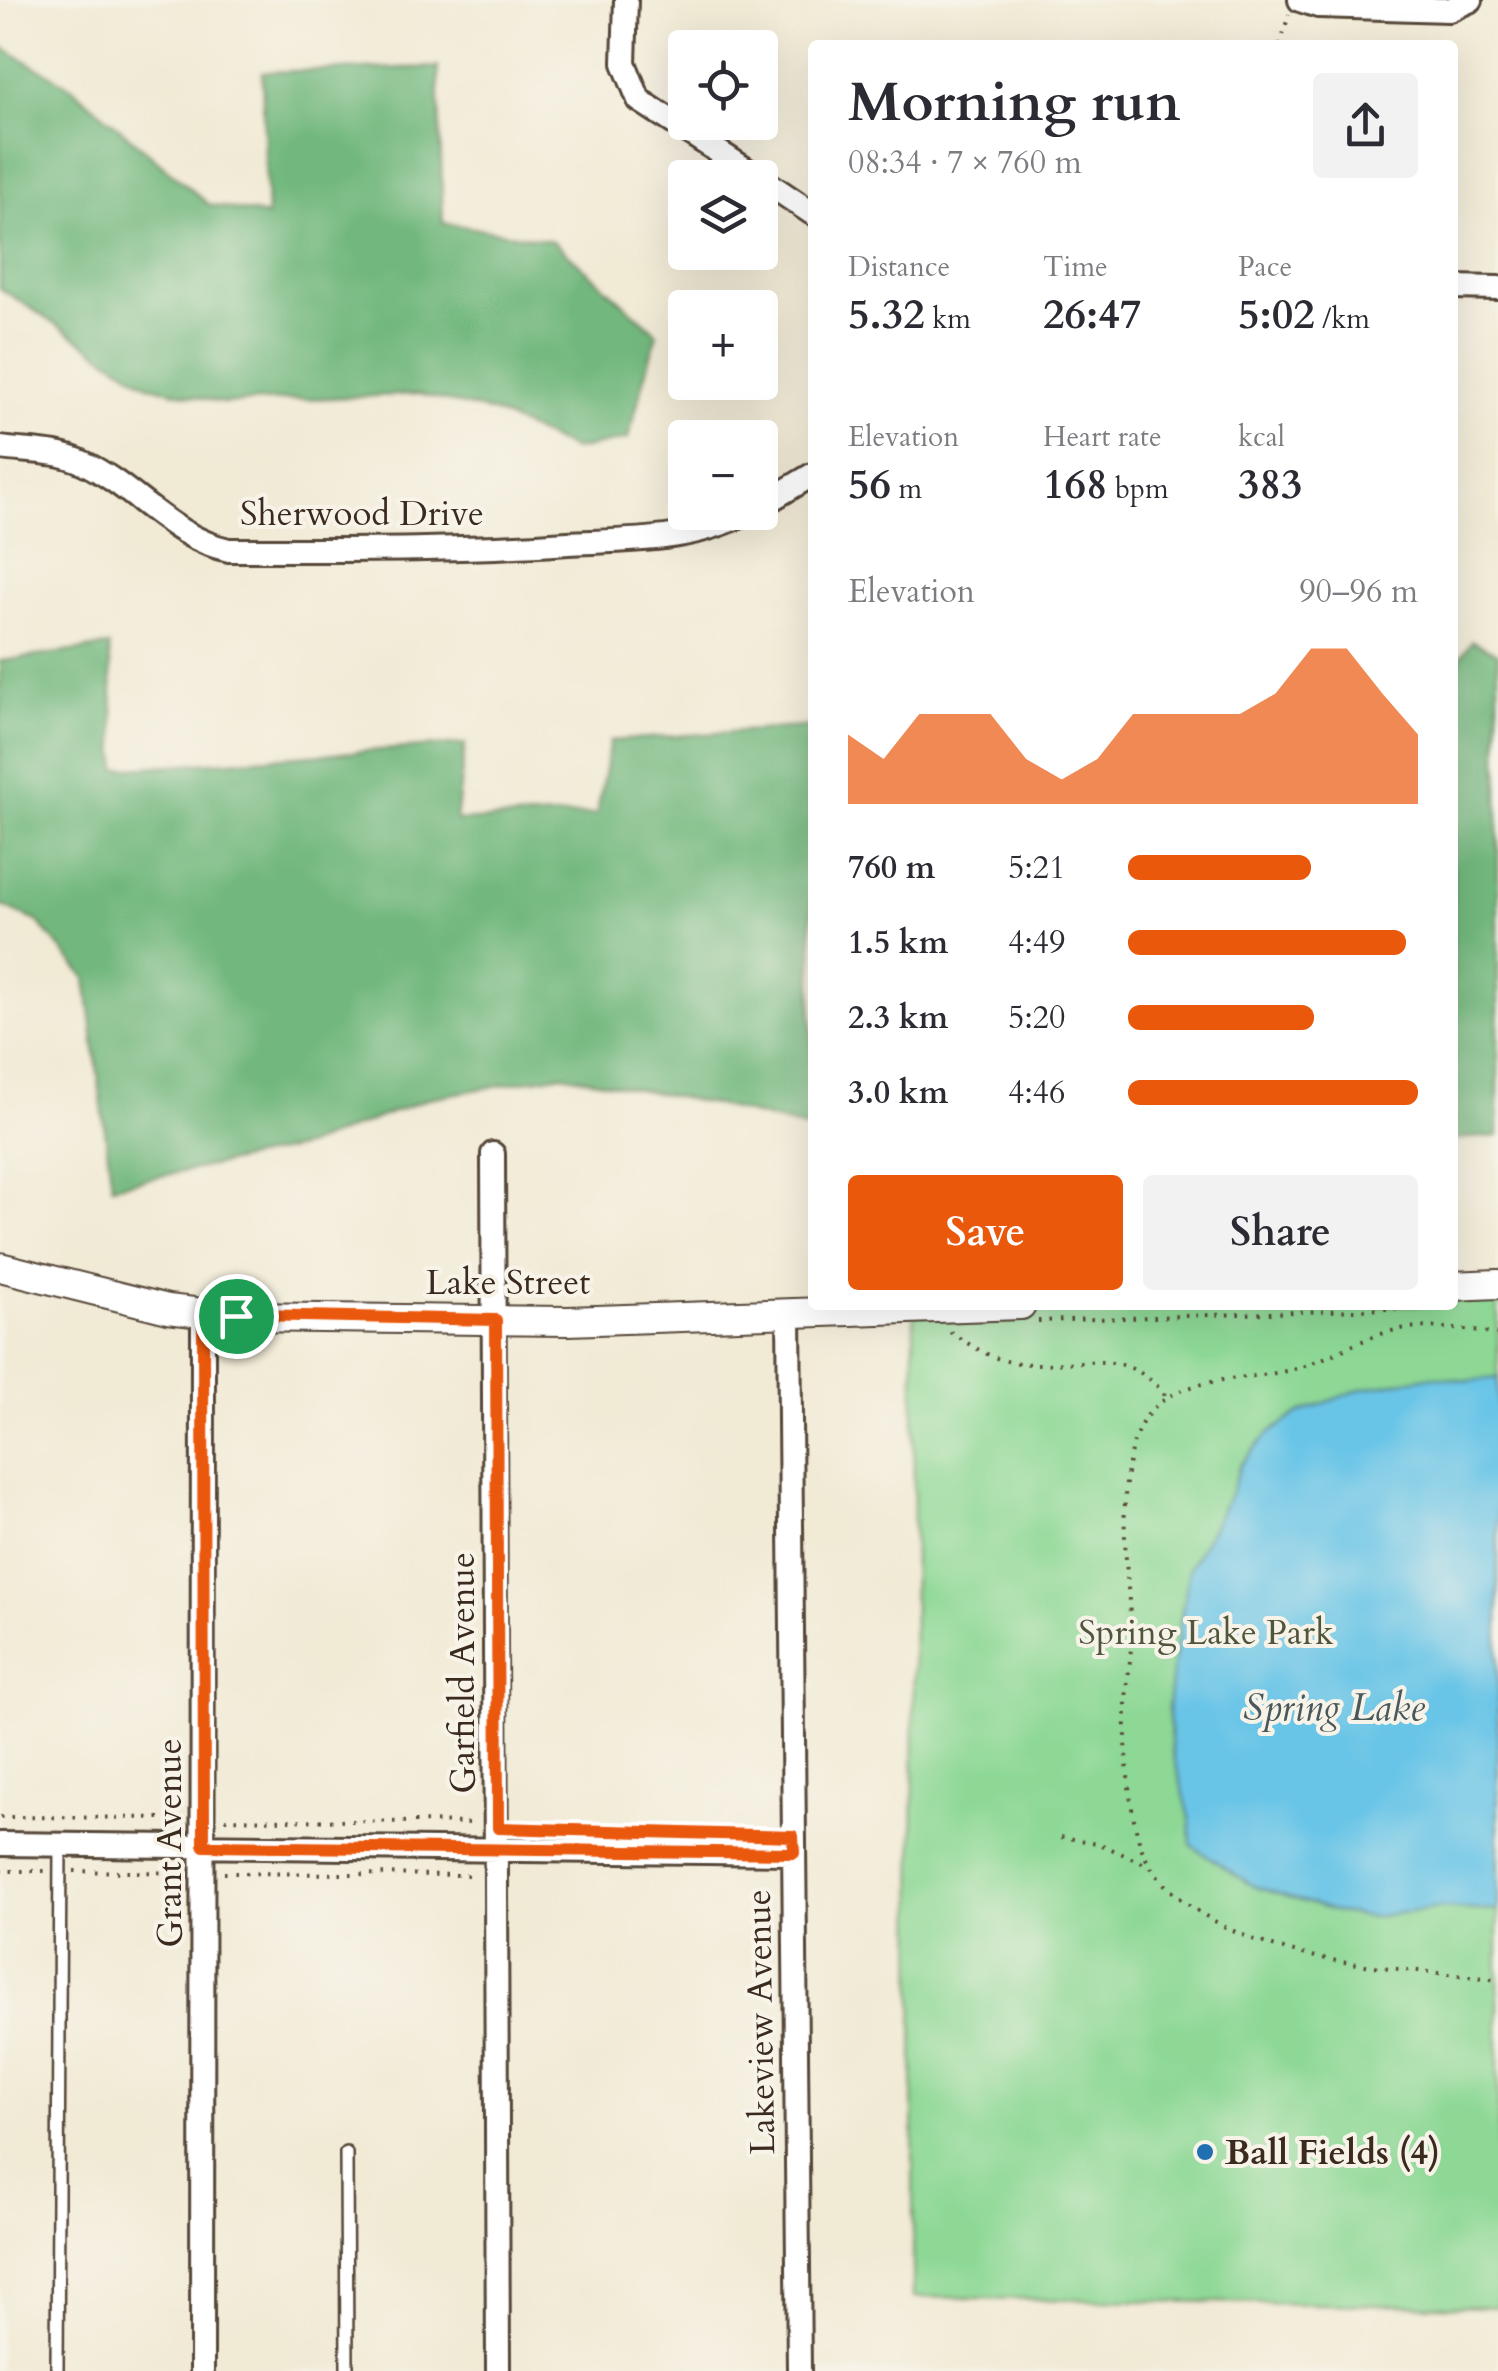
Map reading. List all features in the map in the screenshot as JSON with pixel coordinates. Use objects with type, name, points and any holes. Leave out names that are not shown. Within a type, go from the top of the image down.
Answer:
[{"type":"street","points":[[626,0],[624,62],[639,100],[731,160]]},
{"type":"street","points":[[1296,0],[1318,6],[1449,10],[1471,0]]},
{"type":"street","points":[[778,191],[808,210]]},
{"type":"street","points":[[1458,287],[1498,288]]},
{"type":"street","name":"Sherwood Drive","points":[[0,448],[61,454],[82,462],[181,532],[203,545],[229,550],[461,550],[680,536],[707,530]]},
{"type":"street","points":[[778,496],[808,478]]},
{"type":"street","name":"Garfield Avenue","points":[[493,1154],[498,2371]]},
{"type":"street","name":"Lake Street","points":[[0,1268],[203,1314],[496,1320],[789,1313],[1028,1313]]},
{"type":"street","points":[[1458,1295],[1498,1284]]},
{"type":"street","name":"Lakeview Avenue","points":[[789,1313],[799,2371]]},
{"type":"street","name":"Grant Avenue","points":[[202,2371],[203,1314]]},
{"type":"street","points":[[0,1844],[204,1846],[498,1839],[794,1853]]},
{"type":"lane","points":[[58,2371],[60,1845]]},
{"type":"lane","points":[[346,2153],[347,2371]]},
{"type":"path","points":[[1282,40],[1296,0]]},
{"type":"path","points":[[1028,1313],[1104,1310]]},
{"type":"path","points":[[956,1324],[945,1329],[1012,1362],[1131,1366],[1151,1377],[1168,1400]]},
{"type":"path","points":[[1149,1866],[1136,1826],[1128,1752],[1131,1636],[1124,1550],[1129,1482],[1139,1431],[1146,1418],[1168,1400],[1222,1379],[1260,1377],[1304,1366],[1391,1332],[1423,1328],[1498,1334]]},
{"type":"path","points":[[0,1817],[478,1823],[498,1839]]},
{"type":"path","points":[[1060,1837],[1098,1843],[1149,1866],[1194,1908],[1274,1945],[1361,1966],[1498,1980]]},
{"type":"path","points":[[0,1871],[469,1874]]},
{"type":"green space","points":[[0,46],[70,86],[208,204],[267,216],[262,72],[438,67],[443,223],[553,241],[657,333],[628,439],[574,450],[495,413],[419,394],[223,403],[150,386],[0,288]]},
{"type":"green space","points":[[1472,641],[1498,653],[1498,1136],[1458,1139],[1458,661]]},
{"type":"green space","points":[[109,646],[117,769],[465,744],[456,821],[597,814],[610,741],[808,726],[808,1129],[721,1106],[563,1074],[429,1098],[304,1147],[112,1186],[86,978],[37,921],[0,905],[0,661]]},
{"type":"green space","name":"Spring Lake Park","points":[[1498,1284],[1498,2307],[913,2297],[914,1310],[1458,1310],[1458,1286]]},
{"type":"water","name":"Spring Lake","points":[[1433,1376],[1467,1381],[1498,1378],[1498,1911],[1441,1908],[1371,1917],[1337,1912],[1253,1886],[1191,1845],[1190,1818],[1172,1750],[1168,1708],[1172,1672],[1189,1569],[1232,1491],[1240,1465],[1269,1433],[1301,1412],[1361,1389]]},
{"type":"place","name":"Ball Fields (4)","points":[[1205,2152]]},
{"type":"route","points":[[203,1314],[236,1316],[496,1320],[498,1828],[793,1836],[794,1853],[204,1846],[203,1314]]}]
